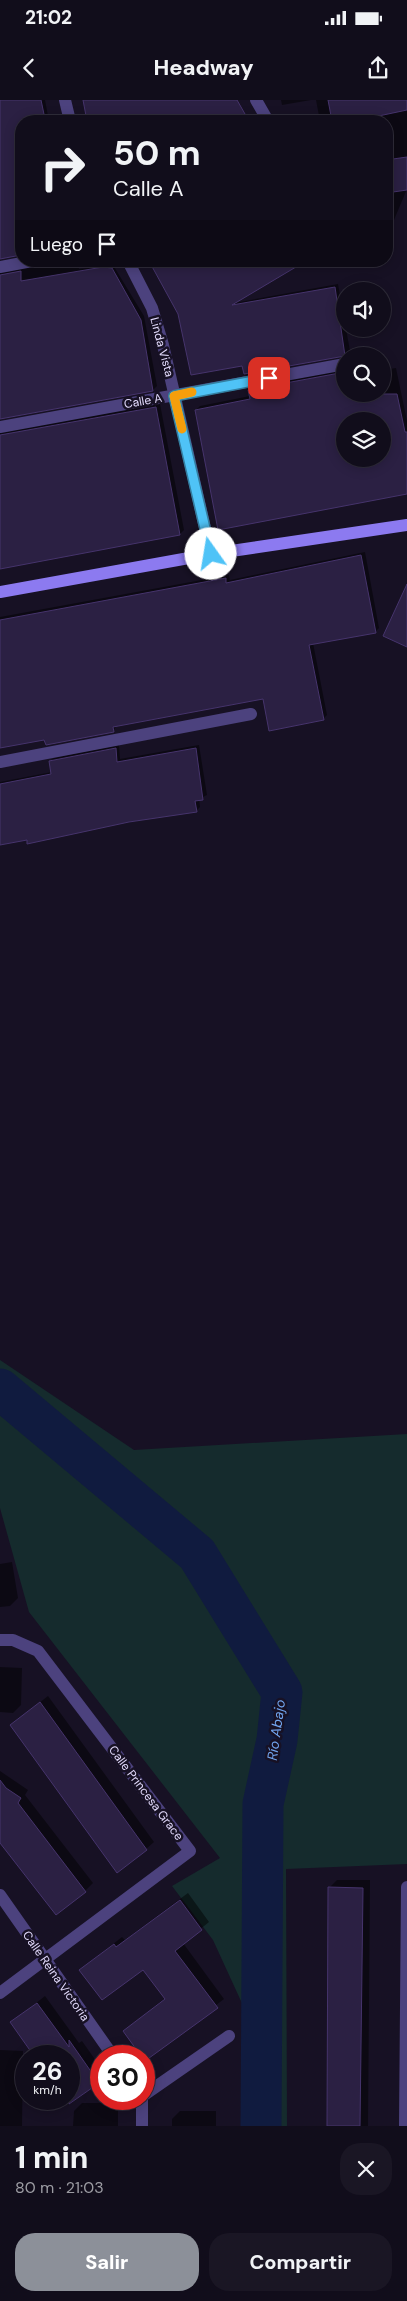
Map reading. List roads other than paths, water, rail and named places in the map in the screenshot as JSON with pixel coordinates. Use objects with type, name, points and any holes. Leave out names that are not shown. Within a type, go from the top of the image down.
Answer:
[{"type":"street","points":[[65,100],[69,115]]},
{"type":"street","points":[[256,100],[265,115]]},
{"type":"street","points":[[0,267],[15,264]]},
{"type":"street","name":"Linda Vista","points":[[131,267],[152,308],[163,345],[211,554]]},
{"type":"street","name":"Calle A","points":[[0,427],[336,366]]},
{"type":"street","points":[[0,592],[211,554],[407,524]]},
{"type":"street","points":[[0,762],[251,714]]},
{"type":"street","name":"Calle Princesa Grace","points":[[0,1640],[13,1640],[38,1651],[190,1851],[0,1993]]},
{"type":"street","points":[[406,2124],[407,1887]]},
{"type":"street","name":"Calle Reina Victoria","points":[[0,1895],[105,2045]]},
{"type":"street","points":[[155,2087],[229,2036]]},
{"type":"street","points":[[142,2110],[142,2126]]},
{"type":"waterway","name":"Río Abajo","points":[[0,1389],[197,1554],[282,1692],[277,1740],[263,1804],[261,2126]]}]
